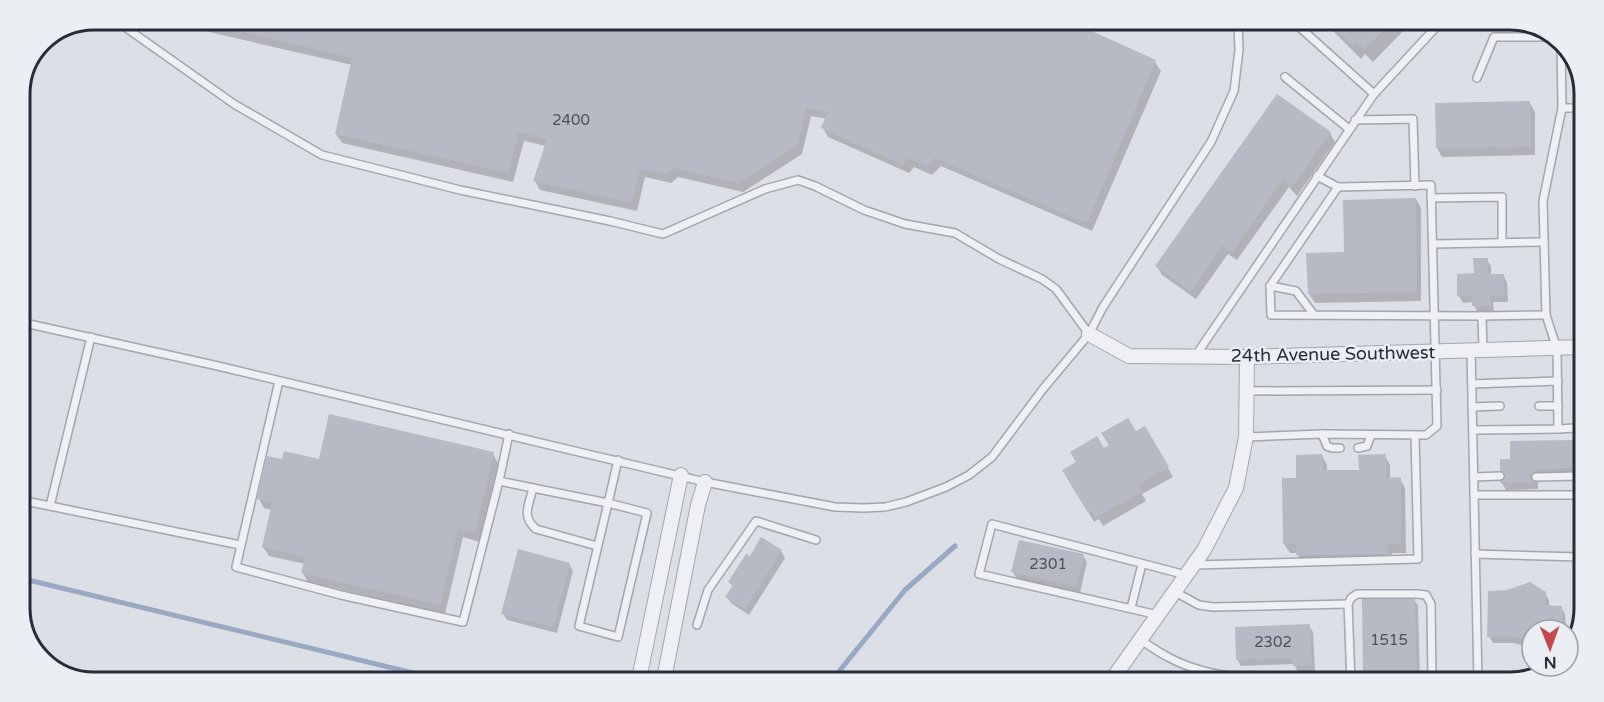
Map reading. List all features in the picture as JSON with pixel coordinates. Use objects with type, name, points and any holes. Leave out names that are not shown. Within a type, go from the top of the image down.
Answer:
[{"type":"street","name":"24th Avenue Southwest","points":[[1089,334],[1129,356],[1247,357],[1574,348]]},
{"type":"street","points":[[1117,672],[1205,549],[1236,488],[1246,437],[1247,357]]},
{"type":"street","points":[[640,672],[681,476]]},
{"type":"street","points":[[665,672],[698,506],[705,482]]},
{"type":"lane","points":[[129,30],[234,104],[322,155],[460,190],[663,234],[765,189],[798,180],[864,210],[905,224],[955,233],[999,259],[1042,279],[1056,289],[1089,334]]},
{"type":"lane","points":[[30,324],[509,434],[705,482],[835,507],[885,507],[936,491],[969,474],[992,457],[1043,389],[1089,334],[1103,307],[1211,142],[1234,91],[1239,50],[1238,30]]},
{"type":"lane","points":[[1303,30],[1374,94]]},
{"type":"lane","points":[[1196,356],[1355,120],[1374,94],[1433,30]]},
{"type":"lane","points":[[1477,78],[1494,37],[1538,37]]},
{"type":"lane","points":[[1558,429],[1557,349],[1546,315],[1543,201],[1562,108],[1561,56]]},
{"type":"lane","points":[[1285,77],[1349,129]]},
{"type":"lane","points":[[1562,108],[1574,108]]},
{"type":"lane","points":[[1355,120],[1413,119],[1415,186]]},
{"type":"lane","points":[[1246,437],[1322,434],[1426,435],[1437,426],[1437,352],[1431,186],[1338,187],[1317,176]]},
{"type":"lane","points":[[1338,187],[1270,286],[1271,315],[1546,315]]},
{"type":"lane","points":[[1431,198],[1502,197],[1502,243]]},
{"type":"lane","points":[[1433,244],[1544,242]]},
{"type":"lane","points":[[1270,286],[1296,291],[1314,315]]},
{"type":"lane","points":[[1478,672],[1472,384],[1482,315]]},
{"type":"lane","points":[[50,506],[91,337]]},
{"type":"lane","points":[[279,381],[236,567],[341,595],[463,622],[509,434]]},
{"type":"lane","points":[[1472,384],[1558,381]]},
{"type":"lane","points":[[1247,392],[1437,390]]},
{"type":"lane","points":[[1472,407],[1500,406]]},
{"type":"lane","points":[[1539,406],[1558,406]]},
{"type":"lane","points":[[1473,430],[1574,428]]},
{"type":"lane","points":[[1322,434],[1327,446],[1340,448]]},
{"type":"lane","points":[[1358,448],[1367,446],[1371,435]]},
{"type":"lane","points":[[1158,615],[979,574],[992,524],[1142,564],[1190,570],[1418,559],[1415,435]]},
{"type":"lane","points":[[499,481],[608,503],[647,513],[618,637],[579,626],[597,546],[608,503],[618,460]]},
{"type":"lane","points":[[1474,477],[1500,476]]},
{"type":"lane","points":[[1536,477],[1574,476]]},
{"type":"lane","points":[[533,488],[526,513],[529,523],[536,529],[597,546]]},
{"type":"lane","points":[[1474,495],[1574,493]]},
{"type":"lane","points":[[30,502],[240,545]]},
{"type":"lane","points":[[697,625],[708,590],[756,521],[816,540]]},
{"type":"lane","points":[[1475,554],[1574,557]]},
{"type":"lane","points":[[1131,608],[1142,564]]},
{"type":"lane","points":[[1175,592],[1199,605],[1213,607],[1348,604]]},
{"type":"lane","points":[[1351,672],[1348,604],[1351,598],[1358,594],[1426,595],[1431,604],[1432,672]]},
{"type":"lane","points":[[1140,640],[1169,658],[1207,672]]},
{"type":"building","points":[[235,30],[1090,30],[1156,60],[1087,223],[935,158],[927,167],[908,158],[903,165],[821,128],[828,112],[806,108],[798,145],[738,183],[673,168],[665,174],[640,169],[632,203],[533,181],[547,139],[519,132],[508,173],[335,134],[352,58]]},
{"type":"building","points":[[1336,30],[1384,30],[1365,50],[1357,42],[1353,46]]},
{"type":"building","points":[[1277,94],[1331,132],[1291,188],[1283,179],[1232,252],[1223,245],[1191,291],[1155,266]]},
{"type":"building","points":[[1530,101],[1531,147],[1436,148],[1435,103]]},
{"type":"building","points":[[1416,198],[1417,292],[1308,294],[1306,253],[1344,252],[1343,200]]},
{"type":"building","points":[[1473,258],[1488,258],[1488,274],[1504,274],[1505,296],[1490,296],[1491,306],[1472,306],[1472,296],[1457,296],[1457,274],[1474,273]]},
{"type":"building","points":[[329,414],[494,452],[475,533],[458,529],[440,605],[301,573],[305,557],[262,547],[272,503],[257,499],[267,456],[282,459],[284,451],[319,459]]},
{"type":"building","points":[[1128,418],[1136,431],[1145,426],[1169,467],[1138,485],[1142,492],[1096,518],[1092,511],[1088,513],[1062,470],[1076,462],[1070,452],[1097,436],[1104,448],[1109,445],[1101,433]]},
{"type":"building","points":[[1574,440],[1574,468],[1535,469],[1535,483],[1500,483],[1500,459],[1510,459],[1510,441]]},
{"type":"building","points":[[1322,454],[1323,470],[1359,470],[1358,455],[1386,454],[1386,478],[1401,477],[1401,544],[1387,544],[1388,554],[1296,555],[1296,544],[1283,544],[1282,478],[1296,478],[1296,455]]},
{"type":"building","points":[[761,537],[782,550],[745,609],[725,597],[733,585],[728,582],[746,554],[750,556]]},
{"type":"building","points":[[1019,540],[1084,554],[1076,587],[1011,572]]},
{"type":"building","points":[[518,549],[570,563],[553,627],[501,614]]},
{"type":"building","points":[[1530,582],[1546,592],[1545,605],[1562,606],[1563,618],[1520,618],[1520,638],[1508,636],[1487,637],[1488,591],[1507,590]]},
{"type":"building","points":[[1415,597],[1417,672],[1363,672],[1362,598]]},
{"type":"building","points":[[1310,624],[1312,665],[1293,666],[1292,658],[1236,660],[1235,627]]},
{"type":"waterway","points":[[838,672],[905,590],[955,546]]},
{"type":"waterway","points":[[30,580],[409,672]]}]
